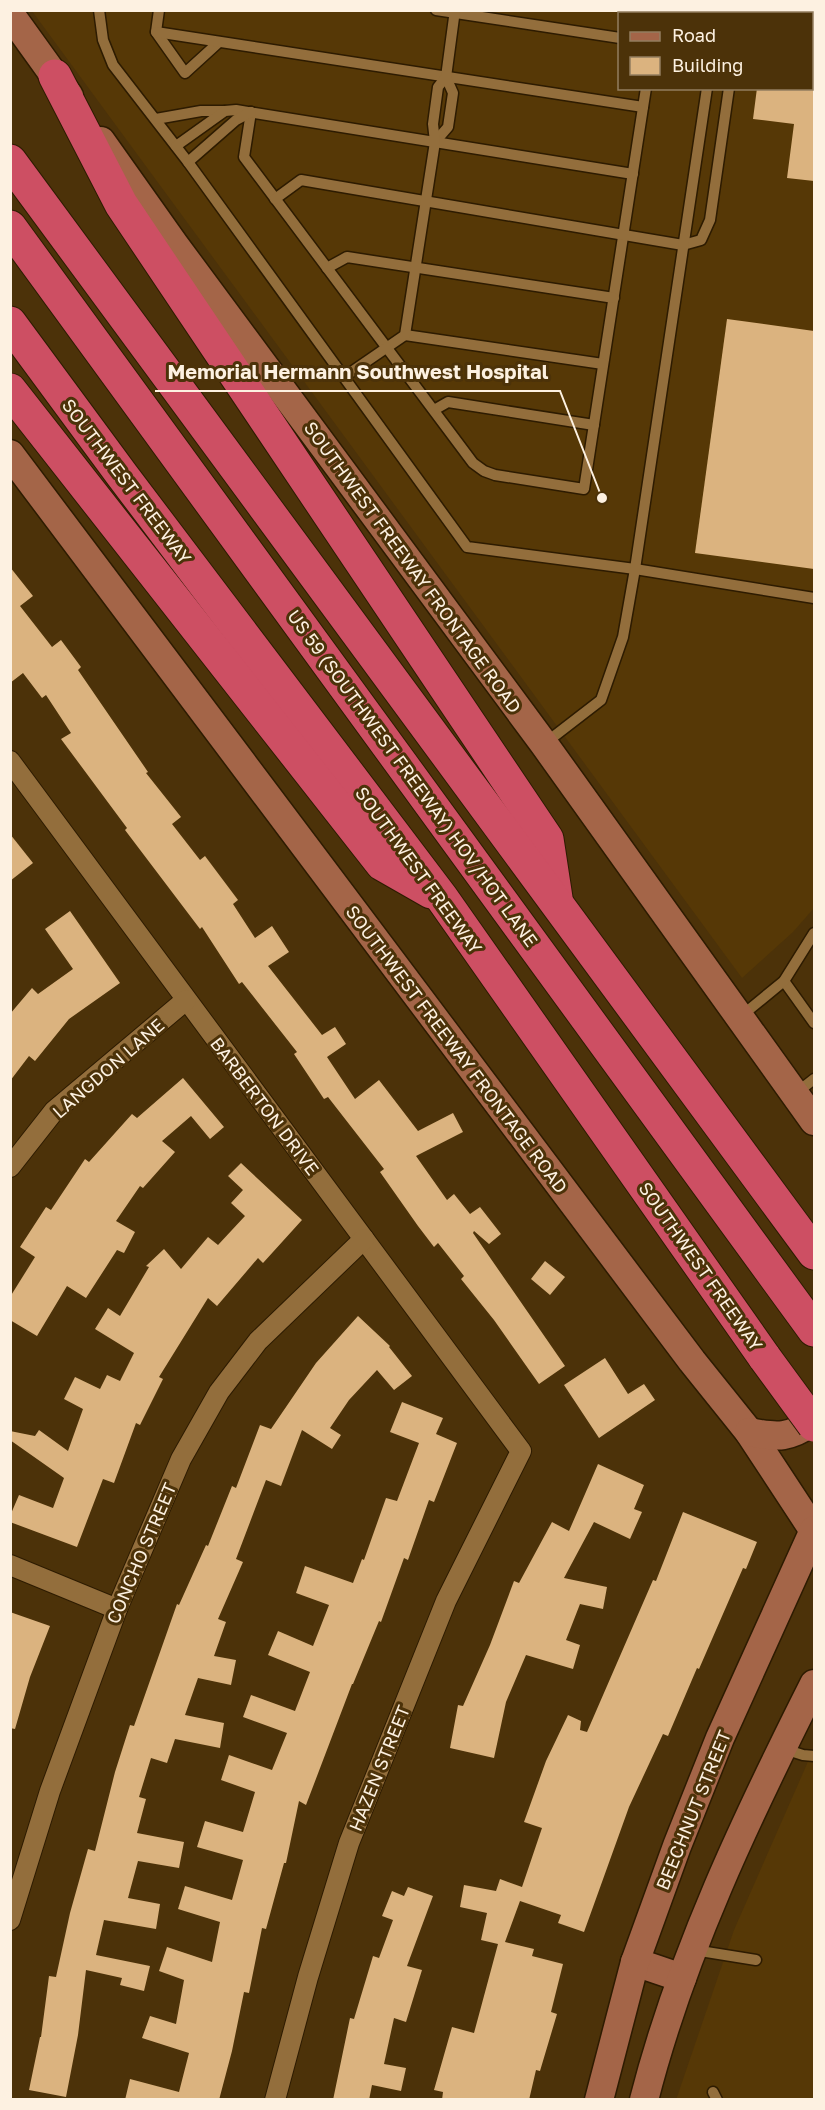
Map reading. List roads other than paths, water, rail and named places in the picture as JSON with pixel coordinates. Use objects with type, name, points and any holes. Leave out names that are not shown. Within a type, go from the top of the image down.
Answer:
[{"type":"highway","points":[[55,76],[121,204],[547,839],[557,902]]},
{"type":"highway","points":[[10,161],[814,1252]]},
{"type":"highway","name":"US 59 (SOUTHWEST FREEWAY) HOV/HOT LANE","points":[[10,227],[814,1330]]},
{"type":"highway","name":"SOUTHWEST FREEWAY","points":[[10,323],[442,898],[765,1358],[814,1423]]},
{"type":"highway","points":[[10,390],[382,864],[442,898]]},
{"type":"main road","name":"SOUTHWEST FREEWAY FRONTAGE ROAD","points":[[10,14],[174,244],[544,744],[739,1017],[805,1087],[814,1121]]},
{"type":"main road","name":"SOUTHWEST FREEWAY FRONTAGE ROAD","points":[[10,454],[692,1361],[749,1432],[814,1531]]},
{"type":"main road","points":[[749,1432],[771,1436],[795,1434],[814,1423]]},
{"type":"main road","name":"BEECHNUT STREET","points":[[599,2100],[635,1962],[677,1846],[720,1738],[814,1531]]},
{"type":"main road","points":[[644,2100],[693,1950],[781,1748],[811,1695]]},
{"type":"main road","points":[[635,1962],[682,1978]]},
{"type":"street","name":"BARBERTON DRIVE","points":[[10,761],[521,1451]]},
{"type":"street","name":"LANGDON LANE","points":[[10,1167],[54,1111],[186,1000]]},
{"type":"street","name":"CONCHO STREET","points":[[10,1920],[50,1791],[117,1609],[180,1459],[219,1392],[258,1341],[364,1239]]},
{"type":"street","name":"HAZEN STREET","points":[[275,2100],[308,1977],[349,1843],[446,1601],[521,1451]]},
{"type":"street","points":[[10,1565],[117,1609]]},
{"type":"lane","points":[[99,10],[103,40],[113,65],[188,162],[467,547],[635,569],[814,598]]},
{"type":"lane","points":[[159,10],[156,32],[185,73],[219,42]]},
{"type":"lane","points":[[436,10],[618,38]]},
{"type":"lane","points":[[405,335],[435,142],[433,124],[438,87],[446,77],[455,12]]},
{"type":"lane","points":[[156,32],[643,107]]},
{"type":"lane","points":[[251,112],[244,157],[473,463],[484,471],[584,489],[646,90]]},
{"type":"lane","points":[[544,744],[601,700],[623,637],[706,90]]},
{"type":"lane","points":[[275,199],[301,180],[683,245],[701,240],[710,220],[729,90]]},
{"type":"lane","points":[[156,119],[201,111],[236,110],[633,174]]},
{"type":"lane","points":[[176,146],[225,111]]},
{"type":"lane","points":[[188,162],[236,120],[251,112]]},
{"type":"lane","points":[[327,268],[346,257],[614,298]]},
{"type":"lane","points":[[344,377],[405,335],[603,364]]},
{"type":"lane","points":[[434,411],[448,402],[594,425]]},
{"type":"lane","points":[[739,1017],[784,981],[814,933]]},
{"type":"lane","points":[[784,981],[814,1023]]},
{"type":"lane","points":[[781,1748],[814,1756]]},
{"type":"lane","points":[[693,1950],[756,1960]]},
{"type":"place","name":"Memorial Hermann Southwest Hospital","points":[[602,498]]}]
